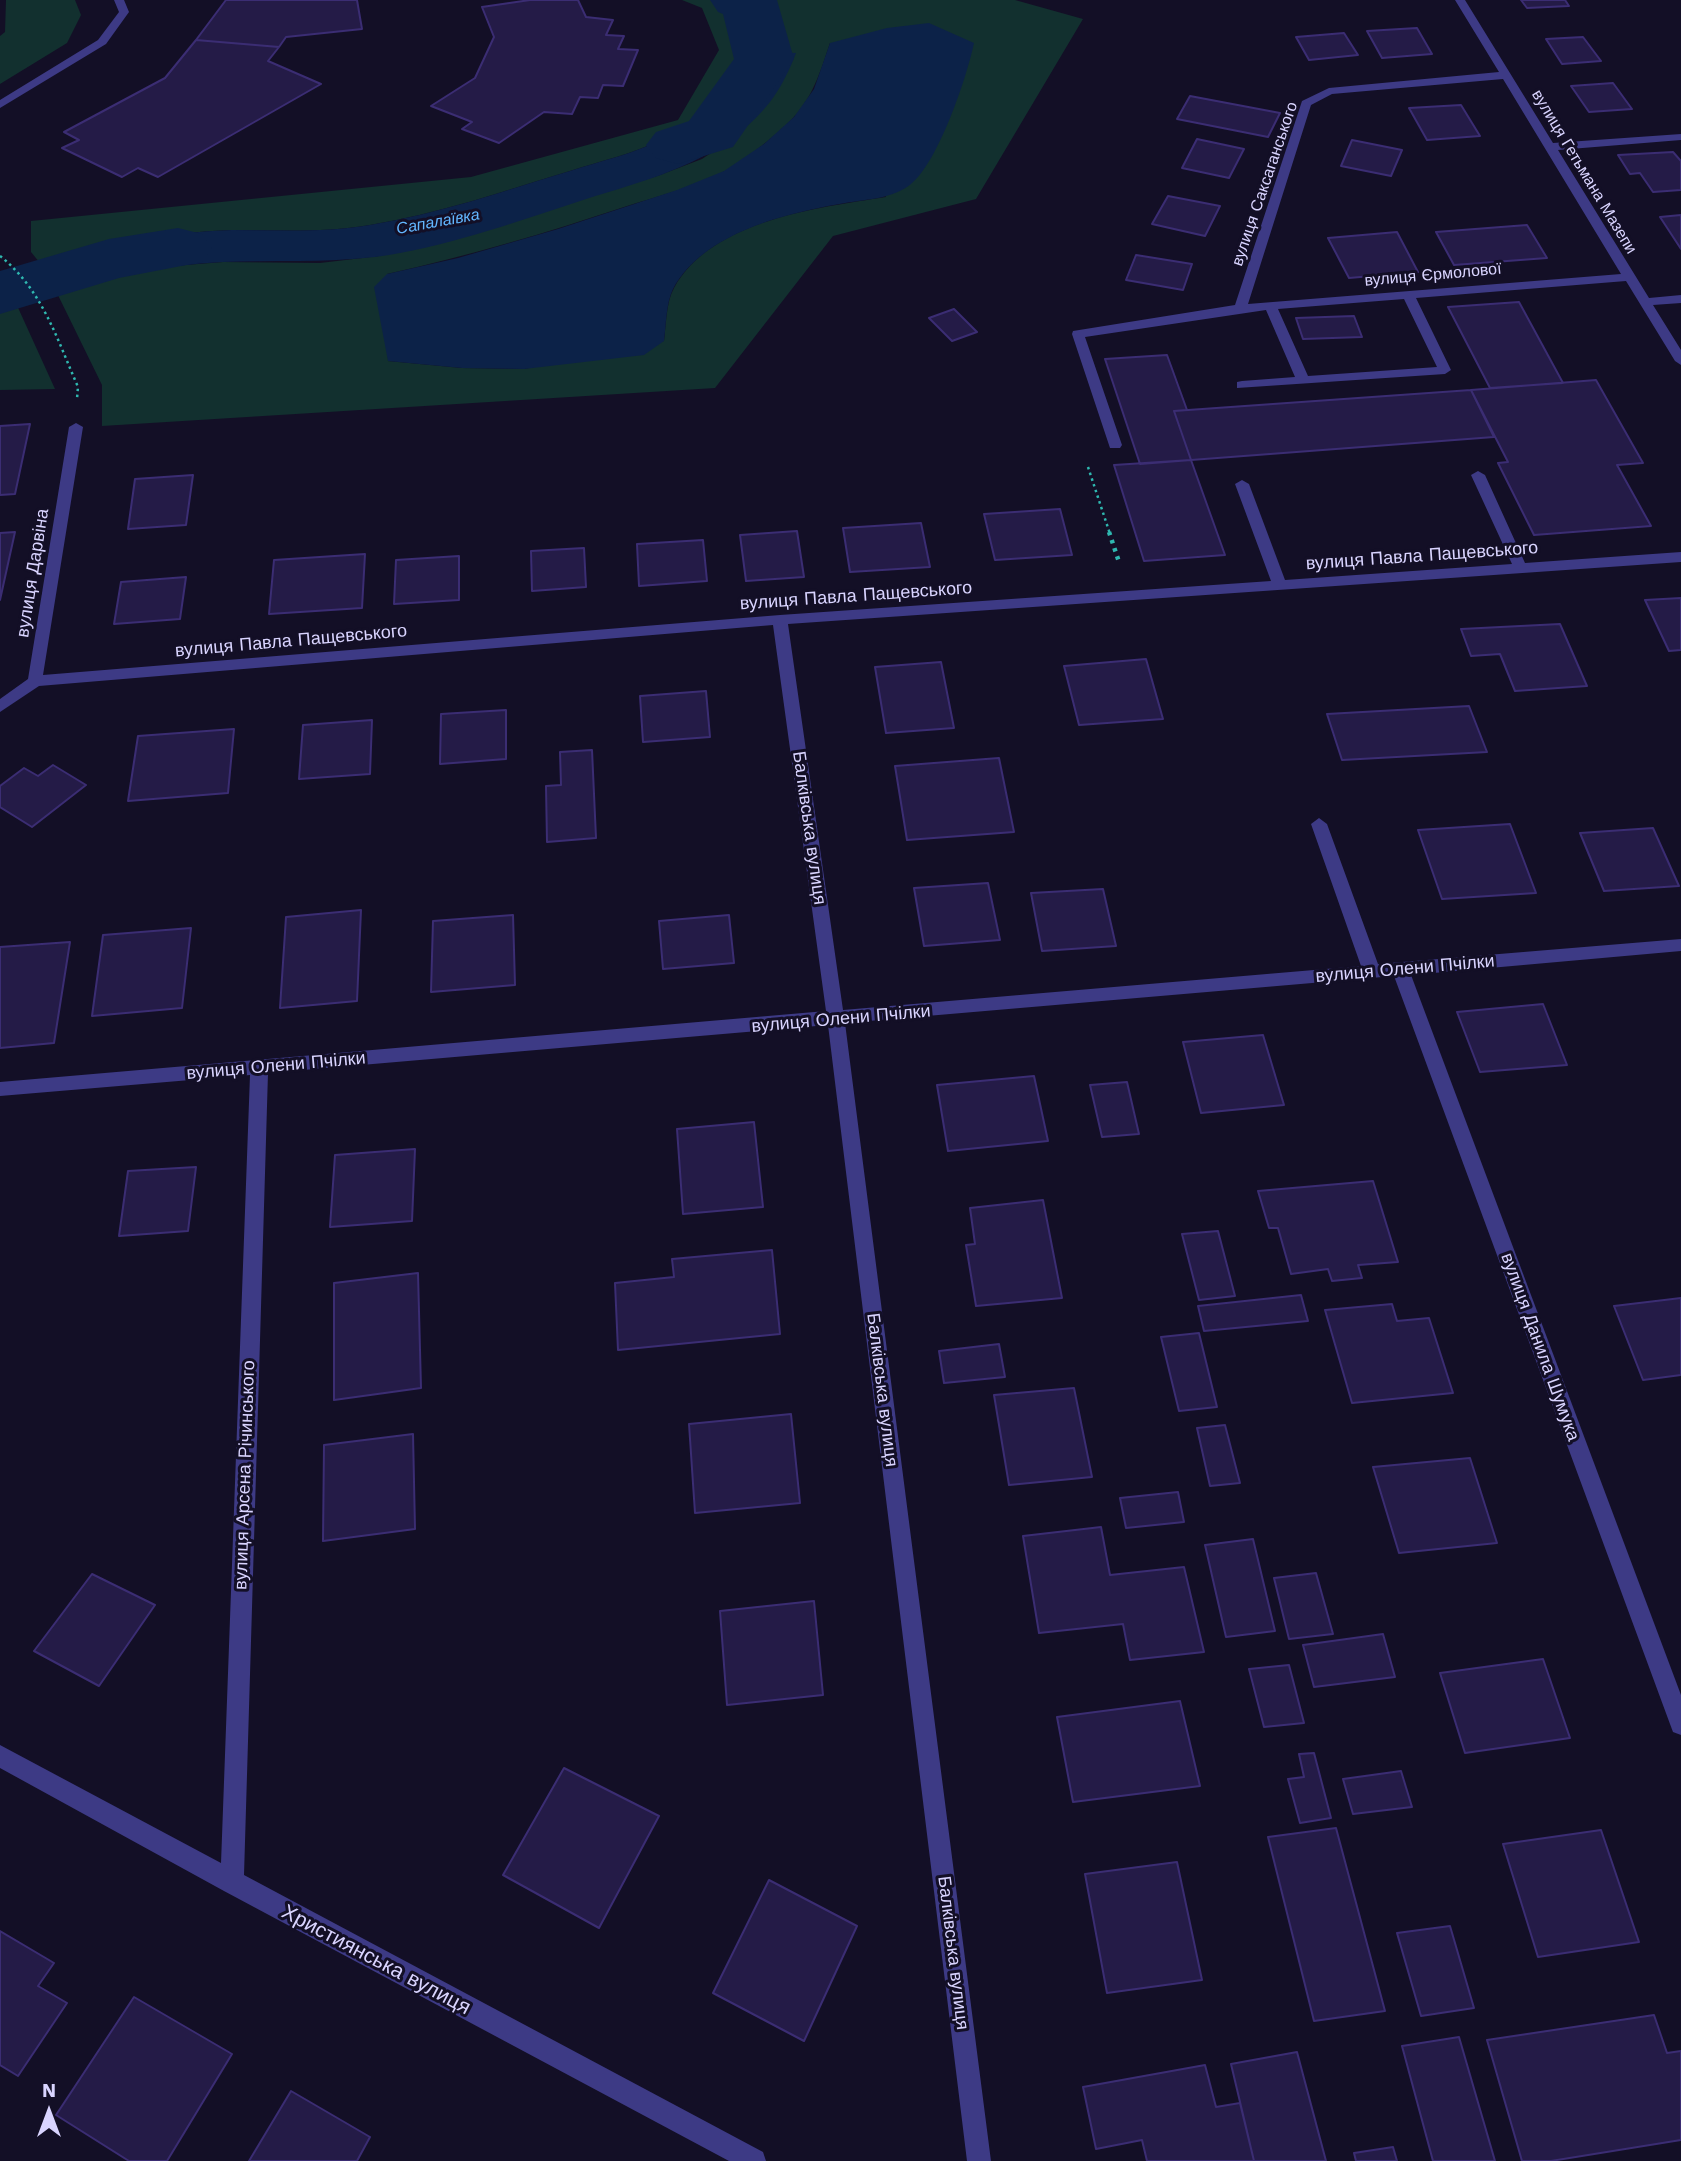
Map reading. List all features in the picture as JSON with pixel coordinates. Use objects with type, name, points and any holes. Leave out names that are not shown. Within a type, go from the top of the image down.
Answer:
[{"type":"street","points":[[0,105],[102,42],[124,12],[120,0]]},
{"type":"street","name":"вулиця Гетьмана Мазепи","points":[[1460,0],[1681,361]]},
{"type":"street","name":"вулиця Саксаганського","points":[[1240,308],[1306,103],[1329,91],[1506,75]]},
{"type":"street","points":[[1550,147],[1681,137]]},
{"type":"street","name":"вулиця Єрмолової","points":[[1115,445],[1078,334],[1240,308],[1629,277]]},
{"type":"street","points":[[1242,385],[1445,370],[1408,295]]},
{"type":"street","points":[[1645,302],[1681,299]]},
{"type":"street","points":[[1271,306],[1303,380]]},
{"type":"street","name":"вулиця Дарвіна","points":[[35,681],[76,427]]},
{"type":"street","points":[[1478,475],[1521,569]]},
{"type":"street","points":[[1242,484],[1280,585]]},
{"type":"street","name":"вулиця Павла Пащевського","points":[[35,681],[780,620],[1681,557]]},
{"type":"street","name":"Балківська вулиця","points":[[780,620],[836,1019],[979,2161]]},
{"type":"street","points":[[0,706],[35,681]]},
{"type":"street","points":[[1319,824],[1372,972]]},
{"type":"street","name":"вулиця Олени Пчілки","points":[[0,1089],[1681,945]]},
{"type":"street","name":"вулиця Данила Шумука","points":[[1400,970],[1681,1724]]},
{"type":"street","name":"вулиця Арсена Річинського","points":[[232,1883],[259,1068]]},
{"type":"street","name":"Християнська вулиця","points":[[0,1756],[232,1883],[754,2161]]},
{"type":"path","points":[[0,256],[16,266],[38,297],[78,387],[76,427]]},
{"type":"path","points":[[1088,468],[1110,534]]},
{"type":"green space","points":[[6,0],[75,0],[81,15],[67,43],[0,84],[0,36],[5,32]]},
{"type":"green space","points":[[682,0],[1015,0],[1083,19],[976,199],[833,236],[715,388],[102,426],[102,385],[54,287],[160,267],[223,262],[320,263],[379,256],[447,241],[660,175],[702,159],[738,135],[745,50],[731,78],[713,102],[691,122],[665,138],[618,156],[421,215],[336,229],[183,233],[111,245],[40,263],[31,252],[31,221],[471,177],[678,120],[719,50],[702,8]],"holes":[[[830,43],[886,197],[829,206],[768,221],[739,232],[713,247],[691,265],[674,288],[668,307],[664,341],[524,369],[462,368],[388,361],[387,274],[536,235],[688,187],[725,171],[769,140],[800,110],[816,83]]]},
{"type":"green space","points":[[15,301],[55,389],[0,390],[0,306]]},
{"type":"water","points":[[929,23],[974,43],[950,118],[921,173],[911,184],[896,193],[798,213],[749,228],[726,239],[687,269],[671,295],[664,341],[644,355],[524,369],[462,368],[388,361],[374,287],[387,274],[458,258],[558,229],[677,190],[724,171],[764,144],[794,117],[814,89],[830,43],[887,28]]},
{"type":"water","points":[[745,50],[796,53],[786,77],[766,107],[721,146],[660,175],[476,234],[425,248],[375,257],[201,263],[54,287],[40,263],[111,245],[183,233],[353,228],[421,215],[496,194],[630,152],[679,130],[714,101],[731,78]]},
{"type":"building","points":[[226,0],[357,0],[362,29],[286,37],[279,47],[196,40]]},
{"type":"building","points":[[530,0],[578,0],[586,17],[613,20],[606,35],[624,36],[618,49],[638,50],[623,86],[603,85],[598,98],[580,97],[572,114],[544,112],[499,143],[462,129],[472,122],[431,106],[475,78],[494,37],[482,7]]},
{"type":"building","points":[[1521,0],[1565,0],[1569,6],[1527,8]]},
{"type":"building","points":[[1417,28],[1432,54],[1382,58],[1367,31]]},
{"type":"building","points":[[1344,33],[1358,55],[1309,60],[1296,37]]},
{"type":"building","points":[[1583,37],[1601,61],[1562,64],[1546,39]]},
{"type":"building","points":[[196,40],[279,47],[268,61],[321,84],[158,177],[138,168],[122,177],[62,148],[79,140],[64,132],[165,78]]},
{"type":"building","points":[[1613,83],[1632,109],[1589,112],[1571,86]]},
{"type":"building","points":[[1190,96],[1280,113],[1268,137],[1177,119]]},
{"type":"building","points":[[1461,105],[1480,136],[1427,140],[1409,108]]},
{"type":"building","points":[[1197,139],[1244,149],[1229,178],[1182,168]]},
{"type":"building","points":[[1352,140],[1402,150],[1391,176],[1341,166]]},
{"type":"building","points":[[1673,152],[1681,161],[1681,190],[1653,192],[1640,173],[1630,174],[1618,155]]},
{"type":"building","points":[[1168,196],[1220,206],[1205,236],[1152,224]]},
{"type":"building","points":[[1681,215],[1681,249],[1660,217]]},
{"type":"building","points":[[1527,225],[1547,258],[1454,265],[1436,232]]},
{"type":"building","points":[[1397,232],[1418,272],[1349,278],[1328,238]]},
{"type":"building","points":[[1136,255],[1192,264],[1183,290],[1126,280]]},
{"type":"building","points":[[1519,302],[1563,383],[1490,388],[1448,307]]},
{"type":"building","points":[[954,309],[977,332],[952,341],[929,318]]},
{"type":"building","points":[[1354,316],[1362,337],[1303,339],[1296,318]]},
{"type":"building","points":[[1167,355],[1187,410],[1174,411],[1191,460],[1140,464],[1105,359]]},
{"type":"building","points":[[1596,380],[1643,463],[1617,465],[1651,526],[1534,535],[1498,463],[1508,462],[1471,390]]},
{"type":"building","points":[[1471,390],[1494,437],[1191,460],[1174,411]]},
{"type":"building","points":[[30,424],[15,494],[0,495],[0,426]]},
{"type":"building","points":[[1191,460],[1225,555],[1144,561],[1114,465]]},
{"type":"building","points":[[193,475],[186,525],[128,529],[135,479]]},
{"type":"building","points":[[1060,509],[1072,555],[995,560],[984,514]]},
{"type":"building","points":[[921,523],[930,567],[850,572],[843,528]]},
{"type":"building","points":[[797,531],[804,577],[746,581],[740,535]]},
{"type":"building","points":[[15,532],[0,600],[0,533]]},
{"type":"building","points":[[703,540],[707,581],[639,586],[637,544]]},
{"type":"building","points":[[584,548],[586,587],[532,591],[531,551]]},
{"type":"building","points":[[365,554],[362,608],[269,614],[274,560]]},
{"type":"building","points":[[459,556],[459,600],[394,604],[396,560]]},
{"type":"building","points":[[186,577],[180,619],[114,624],[121,582]]},
{"type":"building","points":[[1681,598],[1681,650],[1669,651],[1645,600]]},
{"type":"building","points":[[1560,624],[1587,686],[1515,691],[1500,654],[1471,656],[1461,629]]},
{"type":"building","points":[[1146,659],[1163,719],[1079,725],[1064,666]]},
{"type":"building","points":[[941,662],[954,728],[886,733],[875,667]]},
{"type":"building","points":[[706,691],[710,737],[643,742],[640,696]]},
{"type":"building","points":[[1469,706],[1487,752],[1342,760],[1327,714]]},
{"type":"building","points":[[506,710],[506,759],[440,764],[441,714]]},
{"type":"building","points":[[372,720],[370,774],[299,779],[303,725]]},
{"type":"building","points":[[234,729],[228,793],[128,801],[138,736]]},
{"type":"building","points":[[592,750],[596,838],[547,842],[546,786],[561,785],[560,752]]},
{"type":"building","points":[[999,758],[1014,832],[907,840],[895,766]]},
{"type":"building","points":[[53,765],[86,785],[32,827],[0,807],[0,786],[24,768],[38,776]]},
{"type":"building","points":[[1510,824],[1536,893],[1442,899],[1418,830]]},
{"type":"building","points":[[1653,828],[1679,886],[1604,891],[1580,833]]},
{"type":"building","points":[[988,883],[1000,940],[924,946],[914,888]]},
{"type":"building","points":[[1103,889],[1116,946],[1042,951],[1031,893]]},
{"type":"building","points":[[361,910],[357,1001],[280,1008],[286,917]]},
{"type":"building","points":[[513,915],[515,985],[431,992],[433,921]]},
{"type":"building","points":[[729,915],[734,963],[663,969],[659,921]]},
{"type":"building","points":[[191,928],[182,1008],[92,1016],[103,935]]},
{"type":"building","points":[[70,942],[54,1043],[0,1048],[0,947]]},
{"type":"building","points":[[1543,1004],[1567,1065],[1480,1072],[1457,1012]]},
{"type":"building","points":[[1263,1035],[1284,1105],[1201,1113],[1183,1042]]},
{"type":"building","points":[[1034,1076],[1048,1141],[948,1151],[937,1085]]},
{"type":"building","points":[[1127,1082],[1139,1134],[1102,1137],[1090,1085]]},
{"type":"building","points":[[754,1122],[763,1207],[683,1214],[677,1129]]},
{"type":"building","points":[[415,1149],[412,1221],[330,1227],[335,1155]]},
{"type":"building","points":[[196,1167],[188,1231],[119,1236],[128,1171]]},
{"type":"building","points":[[1373,1181],[1398,1262],[1358,1265],[1362,1278],[1332,1281],[1328,1269],[1291,1274],[1278,1228],[1269,1228],[1258,1191]]},
{"type":"building","points":[[1043,1200],[1062,1298],[976,1306],[966,1245],[975,1244],[970,1208]]},
{"type":"building","points":[[1218,1231],[1235,1296],[1199,1300],[1182,1234]]},
{"type":"building","points":[[772,1250],[780,1334],[618,1350],[615,1283],[674,1277],[672,1259]]},
{"type":"building","points":[[418,1273],[421,1388],[334,1400],[334,1283]]},
{"type":"building","points":[[1301,1295],[1308,1321],[1204,1331],[1198,1306]]},
{"type":"building","points":[[1681,1298],[1681,1375],[1643,1380],[1614,1306]]},
{"type":"building","points":[[1392,1304],[1397,1321],[1429,1318],[1453,1393],[1352,1403],[1325,1310]]},
{"type":"building","points":[[1199,1333],[1217,1407],[1179,1411],[1161,1337]]},
{"type":"building","points":[[999,1344],[1005,1377],[944,1383],[939,1351]]},
{"type":"building","points":[[1074,1388],[1092,1477],[1009,1485],[994,1395]]},
{"type":"building","points":[[791,1414],[800,1503],[695,1513],[689,1424]]},
{"type":"building","points":[[1225,1425],[1240,1483],[1210,1486],[1197,1428]]},
{"type":"building","points":[[413,1434],[415,1529],[323,1541],[324,1445]]},
{"type":"building","points":[[1470,1458],[1497,1543],[1399,1553],[1373,1467]]},
{"type":"building","points":[[1178,1492],[1184,1522],[1126,1528],[1120,1498]]},
{"type":"building","points":[[1101,1527],[1110,1575],[1184,1567],[1204,1652],[1130,1660],[1123,1624],[1039,1633],[1023,1536]]},
{"type":"building","points":[[1253,1539],[1275,1631],[1226,1637],[1205,1545]]},
{"type":"building","points":[[1316,1573],[1333,1634],[1289,1639],[1274,1578]]},
{"type":"building","points":[[92,1574],[155,1605],[99,1686],[34,1651]]},
{"type":"building","points":[[814,1601],[823,1695],[727,1705],[720,1611]]},
{"type":"building","points":[[1383,1634],[1395,1677],[1314,1687],[1303,1645]]},
{"type":"building","points":[[1543,1659],[1570,1738],[1465,1753],[1440,1673]]},
{"type":"building","points":[[1289,1665],[1304,1723],[1264,1727],[1249,1669]]},
{"type":"building","points":[[1180,1701],[1200,1786],[1073,1802],[1057,1717]]},
{"type":"building","points":[[1314,1753],[1331,1818],[1300,1823],[1288,1779],[1304,1777],[1299,1754]]},
{"type":"building","points":[[564,1768],[659,1816],[599,1928],[503,1875]]},
{"type":"building","points":[[1401,1771],[1412,1807],[1353,1814],[1343,1779]]},
{"type":"building","points":[[1336,1828],[1385,2011],[1314,2021],[1268,1837]]},
{"type":"building","points":[[1601,1830],[1639,1942],[1538,1957],[1503,1844]]},
{"type":"building","points":[[1177,1862],[1202,1980],[1107,1993],[1085,1874]]},
{"type":"building","points":[[769,1880],[857,1926],[804,2041],[713,1993]]},
{"type":"building","points":[[1450,1926],[1474,2008],[1421,2016],[1397,1933]]},
{"type":"building","points":[[0,1931],[54,1963],[38,1986],[67,2003],[18,2076],[0,2065]]},
{"type":"building","points":[[134,1997],[232,2054],[167,2161],[129,2161],[56,2115]]},
{"type":"building","points":[[1654,2015],[1667,2053],[1681,2051],[1681,2140],[1551,2161],[1522,2161],[1487,2040]]},
{"type":"building","points":[[1459,2037],[1495,2161],[1433,2161],[1402,2046]]},
{"type":"building","points":[[1297,2052],[1326,2161],[1254,2161],[1231,2064]]},
{"type":"building","points":[[1205,2065],[1216,2107],[1240,2103],[1254,2161],[1147,2161],[1142,2140],[1096,2149],[1083,2087]]},
{"type":"building","points":[[291,2091],[370,2137],[357,2161],[249,2161]]},
{"type":"building","points":[[1393,2147],[1397,2161],[1356,2161],[1354,2153]]},
{"type":"waterway","name":"Сапалаївка","points":[[678,145],[711,134],[764,59],[750,4],[739,0]]},
{"type":"waterway","name":"Сапалаївка","points":[[0,293],[109,259],[178,248]]}]
